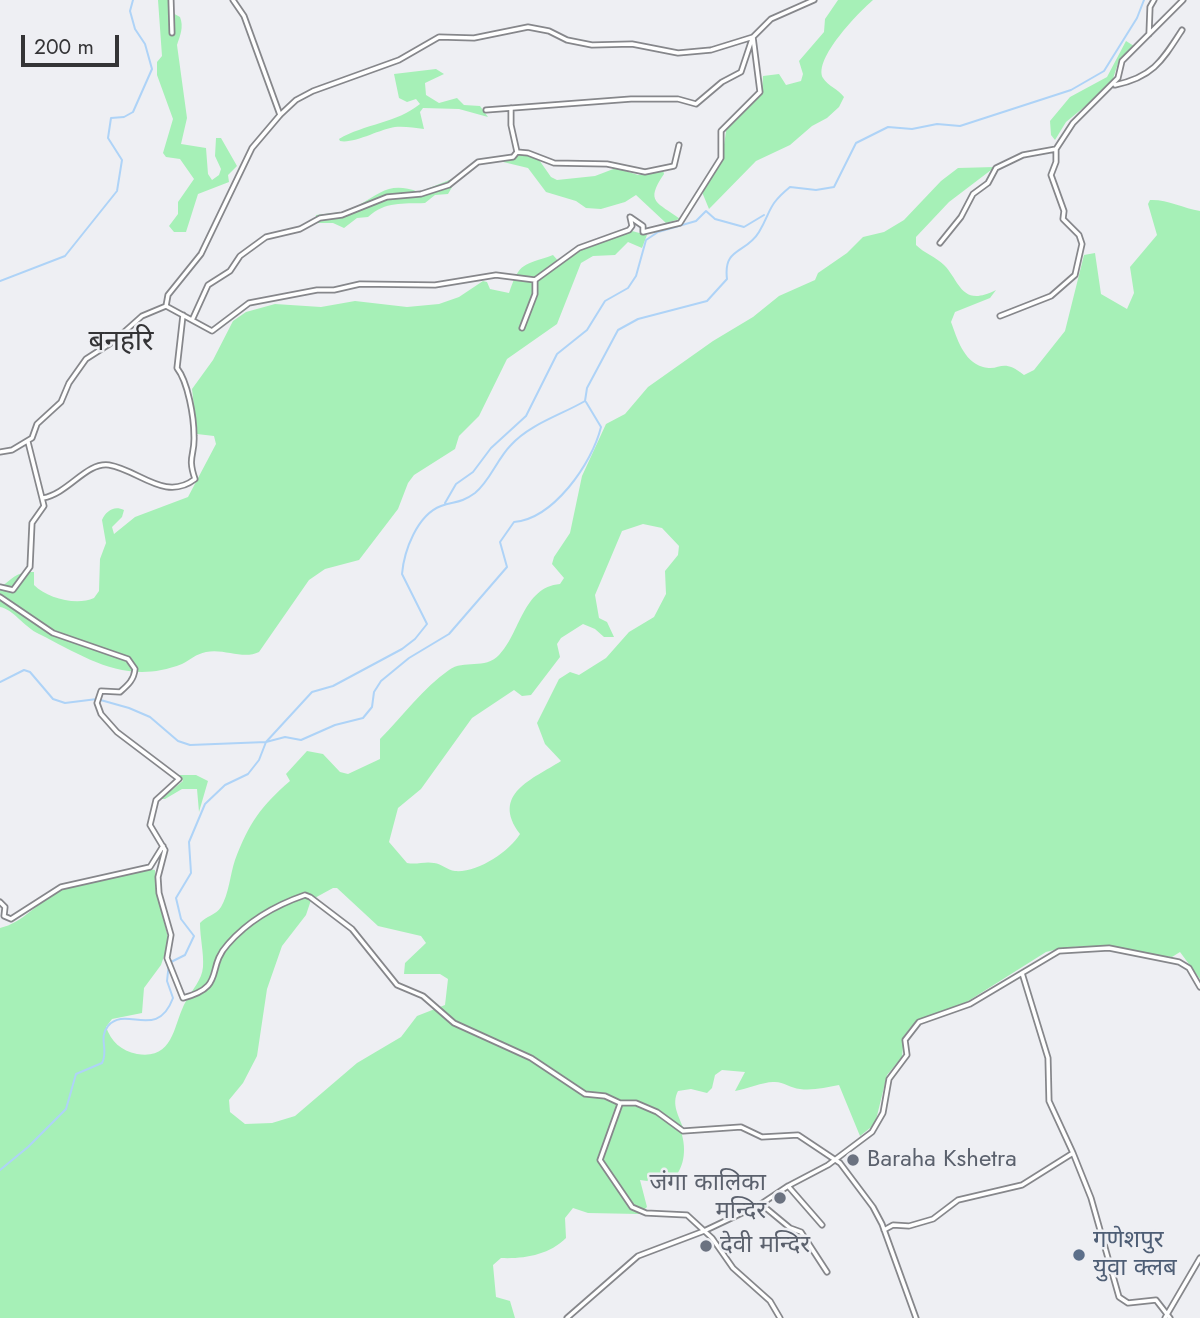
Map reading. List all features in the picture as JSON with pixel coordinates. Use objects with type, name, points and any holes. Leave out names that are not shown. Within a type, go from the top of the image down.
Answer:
[{"type":"street","points":[[171,0],[172,33]]},
{"type":"street","points":[[233,0],[244,16],[279,115]]},
{"type":"street","points":[[486,110],[631,99],[677,99],[696,104],[722,82],[741,72],[753,37],[771,19],[814,0]]},
{"type":"street","points":[[1149,34],[1150,7],[1154,0]]},
{"type":"street","points":[[1000,316],[1051,296],[1069,283],[1078,267],[1082,244],[1079,235],[1063,219],[1064,211],[1051,175],[1056,162],[1056,149],[1085,109],[1113,85],[1118,78],[1122,61],[1183,0]]},
{"type":"street","points":[[166,306],[168,295],[201,254],[252,148],[279,115],[296,100],[313,91],[399,60],[439,37],[474,38],[528,27],[549,30],[567,40],[592,45],[632,44],[690,52],[711,50],[753,37]]},
{"type":"street","points":[[1113,85],[1140,80],[1147,75],[1166,55],[1182,30]]},
{"type":"street","points":[[522,328],[536,280],[579,248],[629,230],[632,226],[630,217],[643,226],[643,232],[680,223],[721,158],[721,131],[760,92],[753,37]]},
{"type":"street","points":[[511,108],[511,125],[517,152]]},
{"type":"street","points":[[193,318],[208,285],[230,271],[240,256],[266,236],[300,229],[320,218],[342,215],[387,197],[401,194],[411,197],[449,186],[478,162],[496,158],[506,160],[517,152],[528,153],[554,163],[607,164],[645,172],[674,166],[679,145]]},
{"type":"street","points":[[940,243],[961,217],[973,194],[988,183],[996,168],[1023,155],[1056,149]]},
{"type":"street","points":[[166,306],[193,318],[212,331],[249,303],[359,284],[427,286],[506,274],[536,280]]},
{"type":"street","points":[[0,452],[12,450],[27,442],[40,420],[61,402],[69,383],[86,359],[114,341],[142,316],[166,306]]},
{"type":"street","points":[[43,498],[73,485],[86,470],[108,465],[165,488],[188,485],[195,479],[189,463],[195,437],[186,379],[177,368],[183,315]]},
{"type":"street","points":[[0,587],[13,590],[30,567],[32,523],[44,506],[27,442]]},
{"type":"street","points":[[0,597],[53,633],[128,659],[135,670],[134,678],[127,686],[120,692],[101,691],[97,703],[101,714],[117,732],[179,779],[153,805],[150,825],[165,850],[158,877],[159,893],[171,934],[167,958],[183,998],[208,988],[218,958],[238,933],[270,909],[305,895],[352,929],[397,985],[423,996],[454,1023],[531,1058],[585,1094],[605,1096],[620,1103],[636,1103],[657,1112],[683,1131],[741,1128],[762,1137],[799,1135],[846,1170],[873,1207],[916,1318]]},
{"type":"street","points":[[0,902],[5,907],[4,916],[11,919],[61,887],[150,867],[163,846]]},
{"type":"street","points":[[567,1318],[638,1256],[704,1231],[761,1204],[835,1160],[877,1126],[883,1113],[889,1079],[907,1055],[905,1040],[919,1021],[970,1003],[1059,951],[1110,948],[1179,962],[1189,968],[1200,986]]},
{"type":"street","points":[[1022,972],[1048,1058],[1049,1101],[1091,1198],[1119,1297],[1128,1303],[1156,1300],[1167,1317],[1200,1258]]},
{"type":"street","points":[[620,1103],[602,1154],[601,1165],[632,1207],[646,1213],[682,1213],[704,1231],[733,1268],[770,1301],[780,1318]]},
{"type":"street","points":[[884,1230],[893,1225],[909,1226],[933,1219],[958,1200],[1022,1185],[1073,1153]]},
{"type":"street","points":[[788,1186],[822,1225]]},
{"type":"street","points":[[761,1204],[790,1228],[801,1232],[827,1272]]},
{"type":"green space","points":[[158,0],[168,0],[169,11],[180,17],[181,21],[177,45],[187,118],[181,144],[206,148],[208,174],[212,180],[219,175],[221,169],[215,156],[216,138],[221,138],[237,166],[228,175],[229,182],[198,194],[186,232],[174,232],[169,226],[178,214],[178,202],[194,179],[180,159],[166,157],[163,153],[173,119],[157,75],[157,62],[162,56]]},
{"type":"green space","points":[[838,0],[873,0],[839,36],[825,59],[823,78],[844,97],[839,107],[790,145],[756,161],[709,209],[702,192],[722,158],[727,125],[762,92],[763,76],[779,74],[786,85],[801,81],[803,74],[799,61],[824,32],[825,19]]},
{"type":"green space","points":[[1126,41],[1134,46],[1119,60],[1111,85],[1066,122],[1055,140],[1051,135],[1050,121],[1070,97],[1107,77]]},
{"type":"green space","points":[[436,69],[444,74],[425,83],[426,95],[439,103],[457,98],[464,105],[480,106],[488,117],[459,109],[423,108],[420,112],[424,129],[395,127],[340,141],[339,139],[349,134],[401,115],[420,104],[416,99],[407,102],[399,98],[394,74]]},
{"type":"green space","points":[[524,153],[537,157],[551,177],[557,180],[595,176],[616,168],[638,175],[663,170],[664,174],[654,196],[660,205],[680,219],[666,223],[636,195],[625,202],[601,209],[586,208],[576,201],[546,192],[528,168],[499,161]]},
{"type":"green space","points":[[995,167],[949,202],[916,237],[916,245],[944,265],[968,294],[984,295],[996,290],[990,298],[955,312],[951,322],[970,360],[983,367],[1010,367],[1024,375],[1034,370],[1065,331],[1084,255],[1095,253],[1101,294],[1127,309],[1134,293],[1130,267],[1157,235],[1148,204],[1150,200],[1200,211],[1200,979],[1180,952],[1172,957],[1077,947],[1046,952],[965,1003],[918,1021],[910,1028],[904,1036],[902,1057],[887,1075],[875,1124],[860,1136],[839,1085],[805,1089],[773,1082],[735,1091],[745,1072],[722,1070],[715,1075],[712,1088],[707,1093],[691,1089],[678,1091],[676,1106],[684,1130],[683,1162],[668,1184],[640,1180],[647,1207],[639,1214],[588,1213],[573,1208],[565,1218],[566,1238],[559,1244],[536,1255],[501,1258],[493,1265],[496,1297],[510,1301],[515,1318],[0,1318],[0,928],[16,922],[66,887],[122,874],[155,870],[156,891],[169,941],[161,965],[144,988],[142,1013],[112,1019],[106,1027],[121,1048],[137,1054],[149,1054],[166,1046],[202,972],[200,923],[216,912],[224,902],[235,860],[245,836],[264,807],[290,781],[286,774],[307,751],[323,754],[340,772],[348,774],[380,759],[380,739],[439,677],[455,667],[487,662],[499,655],[530,602],[538,593],[560,584],[564,578],[552,564],[570,533],[582,476],[606,424],[625,414],[648,387],[713,341],[753,317],[779,296],[815,280],[818,273],[847,253],[863,237],[884,232],[904,220],[941,181],[958,168]],"holes":[[[643,524],[662,528],[679,546],[678,555],[665,571],[666,594],[654,617],[629,632],[606,658],[579,675],[570,672],[559,679],[537,723],[545,744],[561,761],[528,781],[512,798],[512,820],[520,834],[492,860],[473,869],[455,871],[434,863],[407,863],[389,842],[398,808],[421,789],[472,718],[514,690],[522,696],[531,695],[560,657],[557,644],[561,638],[583,624],[604,637],[614,637],[607,622],[599,618],[595,595],[622,531]],[[337,888],[378,926],[421,936],[426,943],[405,963],[404,974],[440,974],[448,979],[445,1005],[417,1016],[401,1037],[357,1063],[295,1116],[272,1123],[245,1124],[230,1112],[229,1100],[243,1083],[257,1056],[267,989],[282,946],[306,915],[311,900]]]},
{"type":"green space","points":[[452,179],[455,182],[448,194],[435,195],[425,203],[381,208],[368,217],[357,218],[344,228],[333,223],[315,223],[316,215],[359,210],[359,205],[394,188],[419,192]]},
{"type":"green space","points":[[632,231],[647,235],[642,248],[628,242],[615,255],[593,256],[581,263],[557,324],[507,359],[479,416],[459,436],[455,449],[414,475],[398,509],[359,560],[325,569],[309,580],[259,652],[246,655],[213,651],[162,670],[125,671],[74,652],[34,631],[0,607],[0,588],[16,576],[28,572],[34,572],[34,585],[54,597],[71,601],[94,598],[99,591],[100,559],[106,543],[102,520],[106,514],[114,509],[124,510],[122,517],[112,527],[114,534],[135,517],[188,497],[216,444],[214,436],[197,434],[192,389],[213,360],[233,321],[246,312],[275,304],[321,307],[355,301],[407,307],[439,304],[459,297],[483,281],[487,282],[490,289],[509,293],[516,275],[529,263],[553,255],[560,263],[572,253]]},
{"type":"green space","points":[[178,775],[196,775],[208,781],[199,812],[197,789],[182,789],[160,799],[183,781]]},
{"type":"waterway","points":[[0,281],[65,256],[117,191],[122,160],[108,138],[111,118],[124,117],[133,112],[152,69],[145,44],[135,29],[130,11],[133,0]]},
{"type":"waterway","points":[[0,682],[24,670],[30,672],[53,699],[65,703],[97,699],[129,708],[150,717],[178,741],[190,745],[266,742],[312,692],[333,686],[402,649],[415,639],[427,624],[402,574],[409,545],[419,525],[425,517],[441,506],[475,493],[506,451],[527,431],[585,401],[587,388],[618,330],[638,319],[707,301],[727,279],[728,261],[754,239],[777,199],[790,187],[816,190],[834,187],[856,143],[888,127],[912,129],[937,124],[960,126],[1071,90],[1104,71],[1137,18],[1144,0]]},
{"type":"waterway","points":[[445,503],[456,484],[473,472],[491,448],[526,416],[557,354],[587,330],[605,301],[628,288],[636,276],[646,240],[658,232],[696,221],[706,211],[715,219],[744,227],[764,215]]},
{"type":"waterway","points":[[0,1170],[28,1147],[66,1109],[76,1074],[102,1063],[104,1035],[108,1026],[124,1019],[159,1018],[166,1011],[173,998],[167,981],[169,963],[185,955],[194,936],[181,919],[176,898],[191,873],[189,842],[205,804],[225,785],[248,774],[259,760],[266,742],[285,737],[301,740],[335,725],[363,718],[372,707],[374,692],[381,681],[409,658],[449,634],[507,567],[500,542],[514,522],[529,519],[543,511],[580,473],[601,427],[586,402]]},
{"type":"place","name":"Baraha Kshetra","points":[[853,1160]]},
{"type":"place","name":"जंगा कालिका मन्दिर","points":[[780,1198]]},
{"type":"place","name":"देवी मन्दिर","points":[[706,1246]]},
{"type":"place","name":"गणेशपुर युवा क्लब","points":[[1079,1255]]},
{"type":"district","name":"बनहरि","points":[[121,343]]}]
